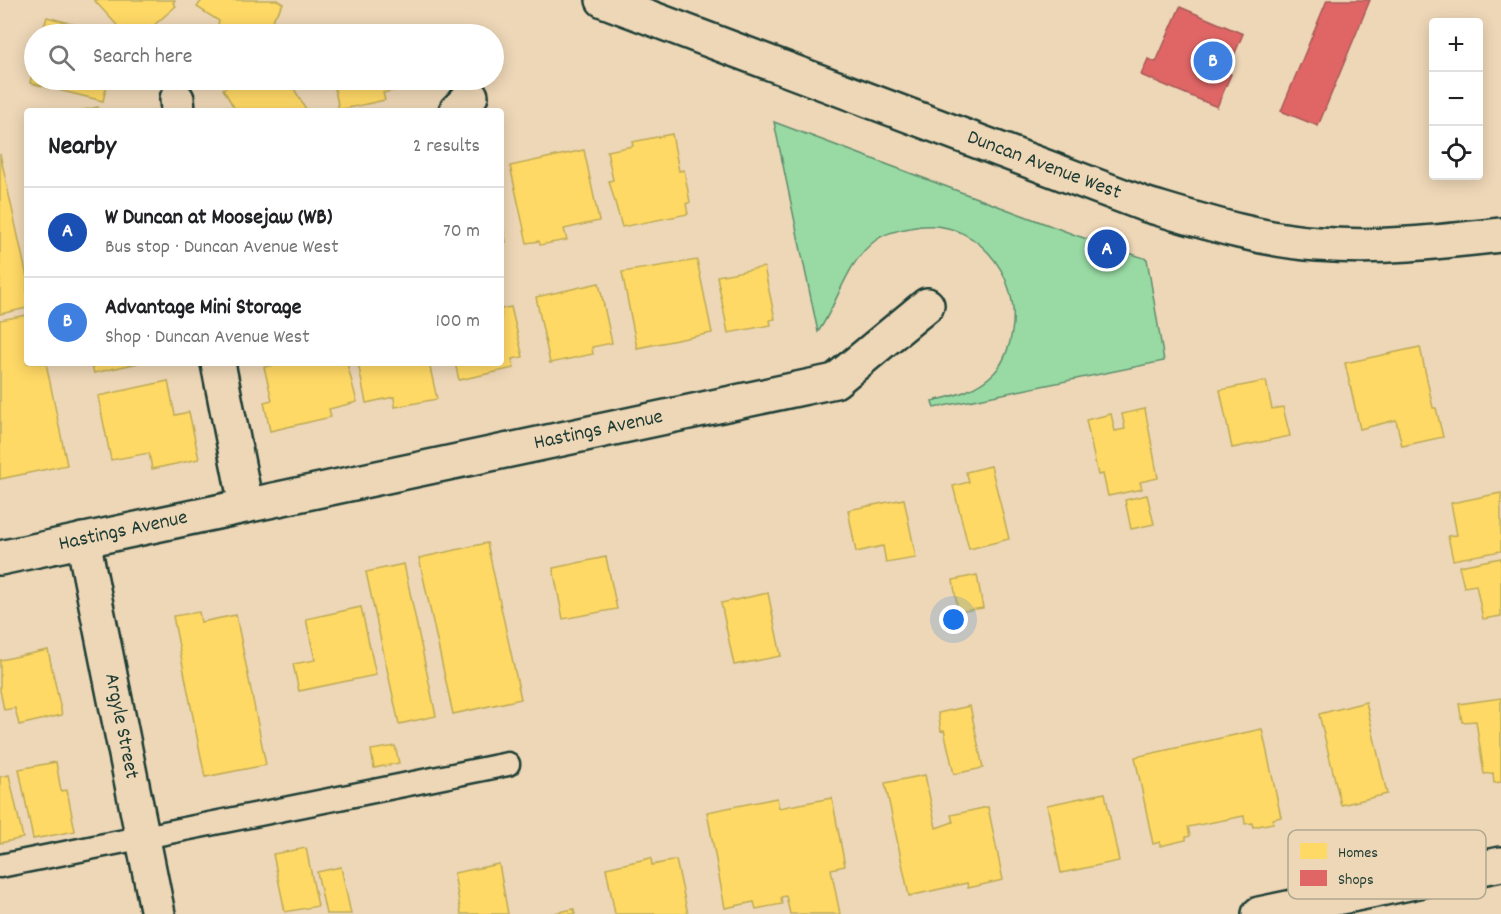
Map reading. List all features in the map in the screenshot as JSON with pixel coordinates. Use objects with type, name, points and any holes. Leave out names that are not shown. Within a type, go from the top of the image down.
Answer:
[{"type":"street","name":"Duncan Avenue West","points":[[603,0],[1144,204],[1230,230],[1317,244],[1415,245],[1501,235]]},
{"type":"street","name":"Hastings Avenue","points":[[0,558],[835,381],[927,305]]},
{"type":"street","points":[[219,366],[246,505]]},
{"type":"street","name":"Argyle Street","points":[[83,540],[158,914]]},
{"type":"street","points":[[1486,867],[1501,864]]},
{"type":"street","points":[[1259,914],[1332,899]]},
{"type":"lane","points":[[0,866],[508,764]]},
{"type":"green space","points":[[774,122],[1078,236],[1147,259],[1164,361],[934,408],[932,401],[980,384],[998,369],[1004,359],[1012,332],[1013,310],[1009,289],[1000,269],[988,252],[972,239],[954,230],[933,226],[910,228],[883,235],[865,249],[857,260],[818,332]]},
{"type":"building: Homes","points":[[94,0],[175,0],[173,3],[176,6],[155,24],[116,24]]},
{"type":"building: Homes","points":[[202,0],[277,0],[283,4],[270,24],[218,24],[219,21],[197,7]]},
{"type":"building: Homes","points":[[47,17],[73,24],[45,24]]},
{"type":"building: Homes","points":[[58,90],[106,90],[103,101]]},
{"type":"building: Homes","points":[[224,90],[295,90],[305,108],[234,108]]},
{"type":"building: Homes","points":[[335,90],[396,90],[383,93],[385,100],[339,108]]},
{"type":"building: Homes","points":[[672,134],[679,171],[684,170],[690,202],[686,204],[688,214],[622,227],[609,181],[613,180],[607,151],[633,146],[632,142]]},
{"type":"building: Homes","points":[[584,150],[599,221],[564,229],[567,240],[540,245],[539,241],[527,243],[510,166]]},
{"type":"building: Homes","points":[[0,154],[24,263],[24,309],[0,314]]},
{"type":"building: Homes","points":[[697,260],[712,333],[637,348],[622,272]]},
{"type":"building: Homes","points":[[764,267],[775,319],[770,320],[771,325],[728,333],[717,276]]},
{"type":"building: Homes","points":[[599,283],[612,343],[592,347],[593,354],[550,363],[536,297]]},
{"type":"building: Homes","points":[[511,307],[523,357],[512,359],[514,368],[459,380],[456,366],[504,366],[504,308]]},
{"type":"building: Homes","points":[[24,316],[24,366],[47,366],[67,465],[0,479],[0,320]]},
{"type":"building: Homes","points":[[1420,347],[1433,408],[1436,408],[1443,437],[1402,446],[1396,420],[1360,429],[1345,363]]},
{"type":"building: Homes","points":[[92,366],[125,366],[94,373]]},
{"type":"building: Homes","points":[[348,366],[357,402],[329,409],[331,417],[270,431],[264,402],[272,400],[264,367]]},
{"type":"building: Homes","points":[[359,366],[430,366],[437,399],[395,407],[394,397],[366,403]]},
{"type":"building: Homes","points":[[168,381],[175,415],[189,412],[199,459],[152,469],[149,453],[111,460],[98,396]]},
{"type":"building: Homes","points":[[1266,381],[1272,409],[1283,407],[1290,436],[1232,448],[1220,390]]},
{"type":"building: Homes","points":[[1145,409],[1158,478],[1140,482],[1142,489],[1108,496],[1103,474],[1098,475],[1086,420],[1111,414],[1115,431],[1125,429],[1122,414]]},
{"type":"building: Homes","points":[[991,466],[1009,539],[969,549],[953,486],[969,482],[966,472]]},
{"type":"building: Homes","points":[[1501,493],[1501,551],[1453,560],[1448,536],[1457,535],[1451,503]]},
{"type":"building: Homes","points":[[1147,495],[1154,524],[1131,529],[1125,500]]},
{"type":"building: Homes","points":[[904,499],[916,558],[886,563],[883,546],[856,552],[848,510]]},
{"type":"building: Homes","points":[[487,543],[521,699],[453,714],[419,558]]},
{"type":"building: Homes","points":[[606,557],[617,609],[563,619],[553,568]]},
{"type":"building: Homes","points":[[1501,558],[1501,616],[1483,619],[1476,585],[1464,587],[1459,566]]},
{"type":"building: Homes","points":[[404,564],[436,716],[399,724],[366,572]]},
{"type":"building: Homes","points":[[977,575],[983,608],[958,612],[953,580]]},
{"type":"building: Homes","points":[[768,593],[781,656],[734,665],[721,603]]},
{"type":"building: Homes","points":[[361,607],[376,675],[299,691],[293,664],[315,660],[306,619]]},
{"type":"building: Homes","points":[[199,612],[201,622],[236,615],[266,765],[205,777],[173,616]]},
{"type":"building: Homes","points":[[48,650],[62,715],[19,725],[15,708],[4,710],[0,690],[0,660]]},
{"type":"building: Homes","points":[[1501,698],[1501,782],[1494,783],[1493,773],[1484,774],[1476,721],[1462,722],[1459,704]]},
{"type":"building: Homes","points":[[1366,702],[1387,794],[1341,805],[1319,714]]},
{"type":"building: Homes","points":[[970,706],[983,768],[954,774],[938,713]]},
{"type":"building: Homes","points":[[1262,729],[1281,817],[1273,819],[1273,823],[1253,827],[1252,823],[1245,824],[1244,816],[1188,827],[1190,836],[1186,837],[1186,840],[1160,846],[1160,842],[1153,844],[1135,757]]},
{"type":"building: Homes","points":[[395,746],[399,763],[374,768],[371,750]]},
{"type":"building: Homes","points":[[56,762],[61,791],[67,790],[75,831],[33,839],[19,769]]},
{"type":"building: Homes","points":[[9,775],[23,838],[0,843],[0,777]]},
{"type":"building: Homes","points":[[925,775],[936,828],[953,822],[951,815],[988,807],[1003,880],[968,888],[967,883],[909,896],[885,783]]},
{"type":"building: Homes","points":[[1105,793],[1119,861],[1061,873],[1047,805]]},
{"type":"building: Homes","points":[[777,798],[779,808],[832,798],[845,866],[831,869],[840,914],[790,914],[786,896],[781,897],[782,904],[756,909],[754,902],[725,908],[707,812]]},
{"type":"building: Homes","points":[[306,848],[318,906],[285,912],[273,854]]},
{"type":"building: Homes","points":[[651,858],[652,865],[676,860],[688,914],[615,914],[606,868]]},
{"type":"building: Homes","points":[[499,864],[508,914],[461,914],[454,873]]},
{"type":"building: Homes","points":[[341,867],[351,914],[326,914],[317,872]]},
{"type":"building: Homes","points":[[574,909],[575,914],[549,914]]},
{"type":"building: Shops","points":[[1327,0],[1370,0],[1318,126],[1281,111]]},
{"type":"building: Shops","points":[[1180,7],[1243,34],[1227,72],[1231,74],[1217,107],[1141,75],[1148,59],[1156,62]]},
{"type":"place","name":"Advantage Mini Storage","points":[[1213,61]]},
{"type":"place","name":"W Duncan at Moosejaw (WB)","points":[[1107,249]]}]
